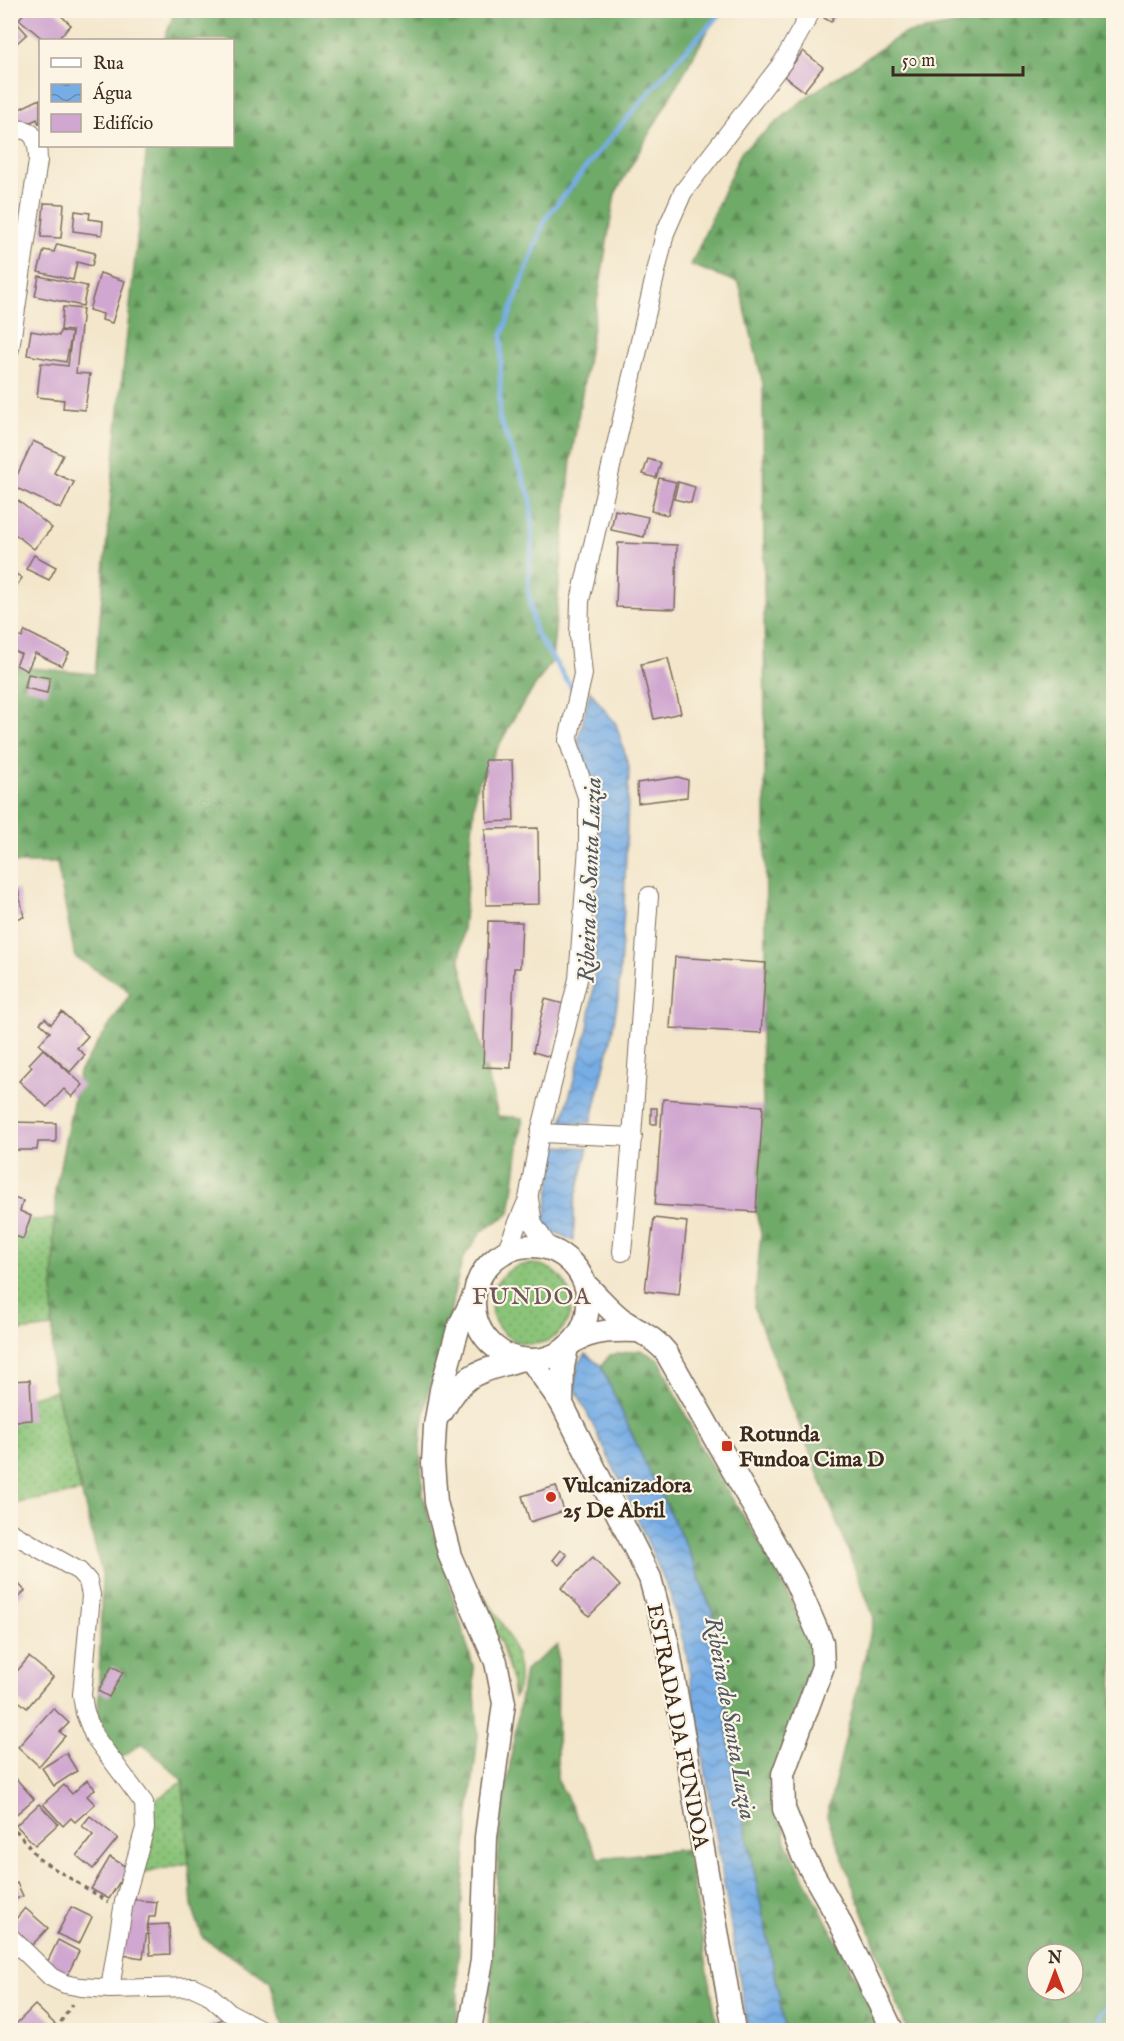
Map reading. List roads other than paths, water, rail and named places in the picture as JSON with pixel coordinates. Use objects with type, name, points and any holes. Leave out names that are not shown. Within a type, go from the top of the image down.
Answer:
[{"type":"main road","points":[[470,2031],[482,1960],[486,1837],[504,1703],[496,1662],[450,1556],[436,1502],[433,1463],[435,1426],[441,1390],[458,1329],[484,1270],[490,1262],[506,1251],[517,1247],[545,1247],[573,1263],[586,1286],[610,1310],[659,1344],[671,1361],[795,1580],[819,1634],[822,1642],[822,1666],[814,1694],[783,1774],[784,1809],[803,1856],[836,1914],[892,2031]]},
{"type":"main road","points":[[573,1342],[588,1310],[586,1286]]},
{"type":"main road","points":[[474,1296],[476,1318],[485,1337],[501,1352],[526,1360]]},
{"type":"main road","points":[[435,1426],[454,1390],[476,1373],[526,1360],[546,1358],[573,1342],[622,1330],[640,1331]]},
{"type":"main road","name":"ESTRADA DA FUNDOA","points":[[562,1404],[563,1367],[573,1342]]},
{"type":"main road","name":"ESTRADA DA FUNDOA","points":[[526,1360],[562,1404],[650,1578],[668,1645],[734,2031]]},
{"type":"street","points":[[506,1251],[528,1199],[540,1133],[576,990],[588,847],[588,800],[568,740],[582,674],[579,636],[580,601],[664,233],[683,192],[783,62],[812,10]]},
{"type":"street","points":[[10,130],[30,132],[38,143],[38,161],[11,342]]},
{"type":"street","points":[[622,1252],[633,1137],[649,896]]},
{"type":"street","points":[[540,1133],[633,1137]]},
{"type":"street","points":[[528,1199],[533,1224],[545,1247]]},
{"type":"street","points":[[10,1532],[79,1571],[88,1581],[91,1595],[82,1695],[86,1713],[94,1736],[144,1803],[145,1828],[123,1911],[110,1989]]},
{"type":"street","points":[[10,1937],[51,1977],[65,1984],[110,1989],[193,1987],[208,1994],[228,2012],[262,2031]]},
{"type":"water","points":[[590,691],[616,724],[629,767],[624,908],[618,998],[611,1039],[591,1123],[562,1123],[588,1028],[594,984],[599,812],[597,796],[578,741]]},
{"type":"water","points":[[557,1146],[588,1148],[574,1205],[574,1241],[544,1224]]},
{"type":"water","points":[[586,1354],[601,1366],[644,1461],[691,1556],[713,1614],[720,1654],[729,1747],[778,1989],[784,2030],[748,2030],[686,1652],[671,1596],[632,1506],[574,1386],[578,1363]]},
{"type":"waterway","name":"Ribeira de Santa Luzia","points":[[574,691],[535,632],[528,587],[532,539],[531,499],[499,417],[502,335],[546,218],[600,150],[682,54],[724,10]]},
{"type":"waterway","points":[[1089,2030],[1114,1997]]},
{"type":"place","name":"Rotunda Fundoa Cima D","points":[[727,1446]]},
{"type":"place","name":"Vulcanizadora 25 De Abril","points":[[551,1497]]},
{"type":"district","name":"FUNDOA","points":[[532,1296]]}]
